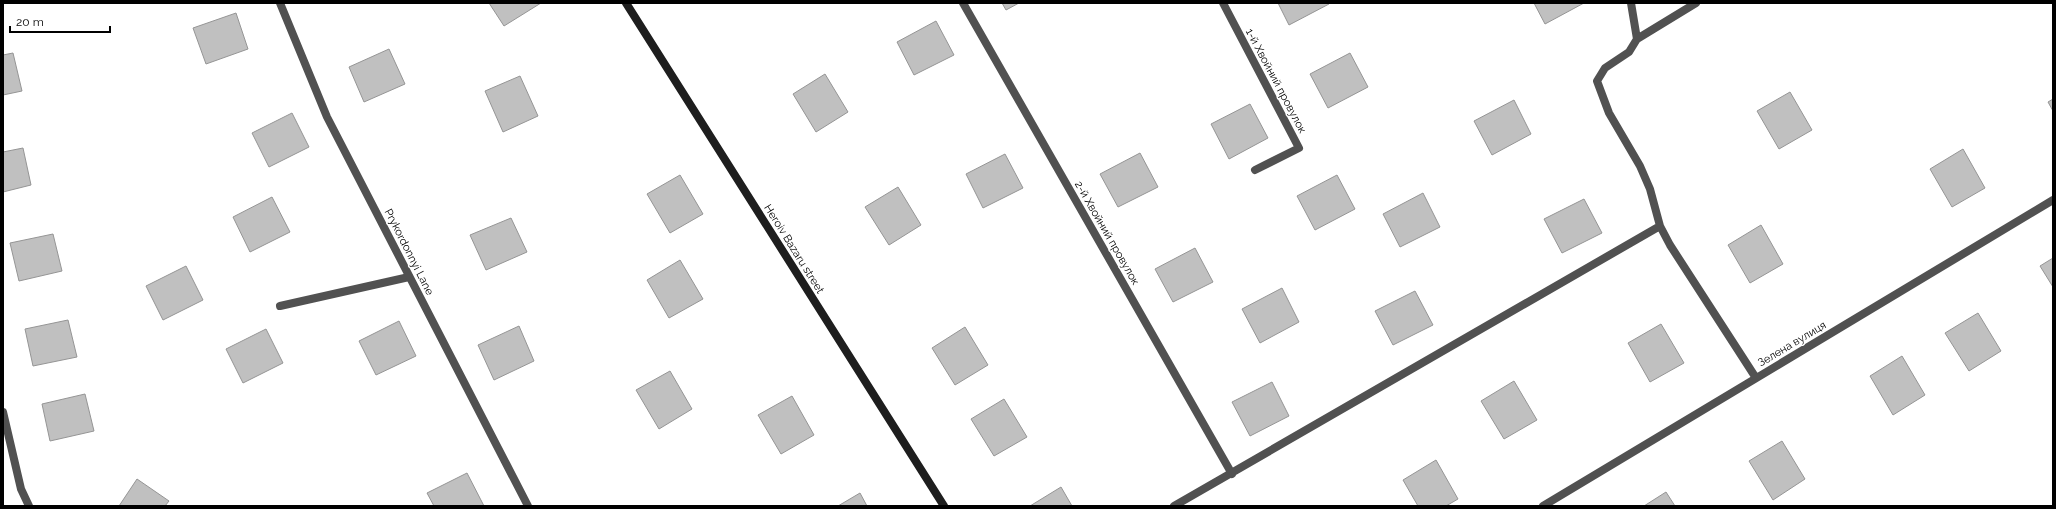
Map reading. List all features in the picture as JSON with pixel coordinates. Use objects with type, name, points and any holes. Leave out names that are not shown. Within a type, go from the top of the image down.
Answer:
[{"type":"main road","name":"Heroiv Bazaru street","points":[[626,3],[944,506]]},
{"type":"street","name":"Prykordonnyi Lane","points":[[280,3],[327,117],[528,506]]},
{"type":"street","name":"2-й Хвойний провулок","points":[[963,3],[1232,474]]},
{"type":"street","name":"1-й Хвойний провулок","points":[[1222,3],[1299,148],[1255,170]]},
{"type":"street","points":[[1631,3],[1637,39]]},
{"type":"street","points":[[1696,3],[1637,39],[1629,52],[1605,68],[1597,81],[1609,112],[1648,183],[1660,226],[1670,245],[1756,378]]},
{"type":"street","name":"Зелена вулиця","points":[[1543,506],[2053,200]]},
{"type":"street","points":[[1174,506],[1232,474],[1660,226]]},
{"type":"street","points":[[280,306],[409,277]]},
{"type":"street","points":[[3,412],[21,489],[29,506]]},
{"type":"building","points":[[489,3],[541,3],[504,26]]},
{"type":"building","points":[[1002,3],[1019,3],[1006,10]]},
{"type":"building","points":[[1278,3],[1328,3],[1329,4],[1289,25]]},
{"type":"building","points":[[1534,3],[1584,3],[1545,24]]},
{"type":"building","points":[[236,13],[248,49],[206,64],[193,28]]},
{"type":"building","points":[[936,21],[954,55],[914,75],[897,42]]},
{"type":"building","points":[[389,49],[405,84],[364,102],[349,67]]},
{"type":"building","points":[[13,53],[22,91],[3,95],[3,55]]},
{"type":"building","points":[[1350,53],[1368,87],[1328,108],[1310,74]]},
{"type":"building","points":[[825,74],[848,112],[816,132],[793,94]]},
{"type":"building","points":[[520,76],[538,116],[503,132],[485,91]]},
{"type":"building","points":[[1790,92],[1812,130],[1779,149],[1757,111]]},
{"type":"building","points":[[2053,99],[2053,111],[2048,102]]},
{"type":"building","points":[[1514,100],[1531,134],[1492,155],[1474,121]]},
{"type":"building","points":[[1250,104],[1268,138],[1229,159],[1211,124]]},
{"type":"building","points":[[292,113],[309,147],[269,167],[252,133]]},
{"type":"building","points":[[23,148],[31,185],[3,192],[3,152]]},
{"type":"building","points":[[1963,149],[1985,188],[1952,207],[1930,169]]},
{"type":"building","points":[[1140,153],[1158,187],[1118,207],[1100,174]]},
{"type":"building","points":[[1005,154],[1023,188],[983,208],[966,174]]},
{"type":"building","points":[[680,175],[703,214],[670,233],[647,194]]},
{"type":"building","points":[[1337,175],[1355,209],[1315,230],[1297,196]]},
{"type":"building","points":[[898,187],[921,225],[889,245],[865,207]]},
{"type":"building","points":[[1423,193],[1440,227],[1400,247],[1383,214]]},
{"type":"building","points":[[272,197],[290,232],[250,252],[233,217]]},
{"type":"building","points":[[1584,199],[1602,233],[1562,253],[1544,219]]},
{"type":"building","points":[[511,218],[527,252],[486,270],[470,235]]},
{"type":"building","points":[[1761,225],[1783,264],[1750,283],[1728,245]]},
{"type":"building","points":[[53,234],[62,271],[19,281],[10,243]]},
{"type":"building","points":[[1195,248],[1213,282],[1173,302],[1155,269]]},
{"type":"building","points":[[2053,258],[2053,287],[2040,266]]},
{"type":"building","points":[[680,260],[703,299],[669,318],[647,280]]},
{"type":"building","points":[[186,266],[203,300],[163,320],[146,286]]},
{"type":"building","points":[[1282,288],[1299,322],[1260,343],[1242,309]]},
{"type":"building","points":[[1415,291],[1433,325],[1393,345],[1375,311]]},
{"type":"building","points":[[1978,313],[2001,351],[1969,371],[1945,333]]},
{"type":"building","points":[[68,320],[77,357],[33,366],[25,329]]},
{"type":"building","points":[[399,321],[416,356],[376,375],[359,341]]},
{"type":"building","points":[[1661,324],[1684,363],[1650,382],[1628,343]]},
{"type":"building","points":[[519,326],[534,361],[494,380],[478,345]]},
{"type":"building","points":[[965,327],[988,365],[955,385],[932,348]]},
{"type":"building","points":[[266,329],[283,363],[243,383],[226,349]]},
{"type":"building","points":[[1902,356],[1925,395],[1893,415],[1870,376]]},
{"type":"building","points":[[670,371],[692,409],[659,429],[636,390]]},
{"type":"building","points":[[1514,381],[1537,420],[1504,439],[1481,401]]},
{"type":"building","points":[[1272,382],[1289,416],[1250,436],[1232,402]]},
{"type":"building","points":[[85,394],[94,431],[50,441],[42,404]]},
{"type":"building","points":[[792,396],[814,435],[781,454],[758,415]]},
{"type":"building","points":[[1004,399],[1027,437],[994,456],[971,419]]},
{"type":"building","points":[[1782,441],[1805,479],[1773,500],[1749,461]]},
{"type":"building","points":[[1436,460],[1458,499],[1446,506],[1418,506],[1403,480]]},
{"type":"building","points":[[467,473],[484,506],[434,506],[427,493]]},
{"type":"building","points":[[137,479],[169,501],[165,506],[119,506]]},
{"type":"building","points":[[1061,487],[1072,506],[1030,506]]},
{"type":"building","points":[[1666,492],[1675,506],[1644,506]]},
{"type":"building","points":[[860,493],[867,506],[838,506]]}]
